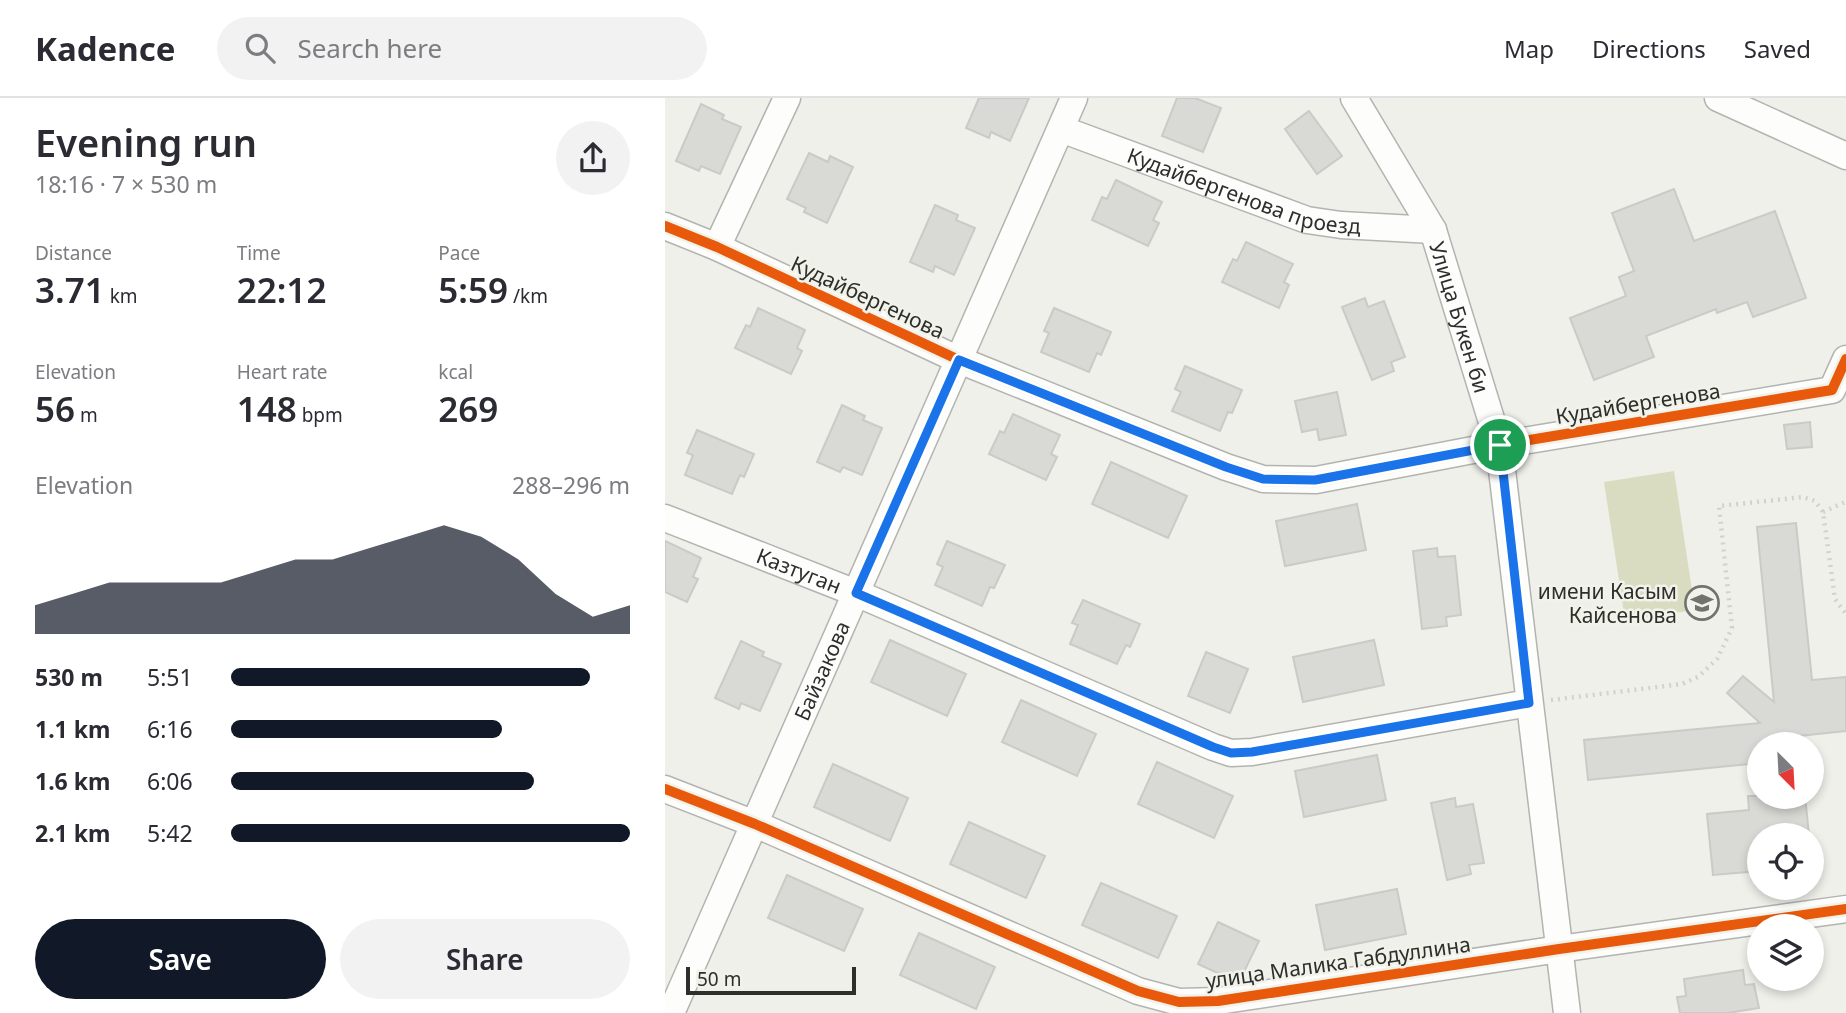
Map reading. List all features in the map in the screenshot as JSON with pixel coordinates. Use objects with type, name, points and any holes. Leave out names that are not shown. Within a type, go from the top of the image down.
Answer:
[{"type":"street","points":[[717,247],[787,98]]},
{"type":"street","name":"Байзакова","points":[[671,1013],[1074,98]]},
{"type":"street","name":"Улица Букен би","points":[[1354,98],[1433,230],[1500,445],[1567,1013]]},
{"type":"street","points":[[1718,98],[1846,156]]},
{"type":"street","name":"Кудайбергенова проезд","points":[[1061,129],[1307,220],[1341,225],[1433,230]]},
{"type":"street","name":"Кудайбергенова","points":[[665,226],[717,247],[959,360],[1226,467],[1263,479],[1315,480],[1500,445],[1832,390],[1846,359]]},
{"type":"street","name":"Казтуган","points":[[665,519],[856,593],[1231,753],[1252,752],[1529,703]]},
{"type":"street","name":"улица Малика Габдуллина","points":[[665,789],[755,824],[1138,991],[1179,1002],[1218,1001],[1559,948],[1846,909]]},
{"type":"path","points":[[1529,703],[1682,684],[1698,677],[1717,659],[1732,628],[1719,506],[1803,497],[1815,501],[1822,512],[1835,599],[1846,614]]},
{"type":"path","points":[[1822,512],[1845,502]]},
{"type":"green space","points":[[1674,471],[1695,610],[1625,620],[1604,482]]},
{"type":"building","points":[[979,98],[1029,98],[1010,141],[991,132],[989,138],[966,128]]},
{"type":"building","points":[[1177,98],[1195,98],[1221,108],[1203,152],[1162,136]]},
{"type":"building","points":[[701,104],[724,115],[722,119],[741,127],[720,174],[701,166],[699,171],[676,161]]},
{"type":"building","points":[[1309,111],[1342,156],[1317,174],[1285,129]]},
{"type":"building","points":[[809,153],[828,162],[830,156],[853,167],[827,223],[804,212],[806,208],[787,199]]},
{"type":"building","points":[[1116,180],[1162,202],[1153,220],[1159,223],[1148,246],[1092,220],[1102,197],[1107,199]]},
{"type":"building","points":[[1674,189],[1694,241],[1775,211],[1806,298],[1753,317],[1747,302],[1717,313],[1716,309],[1646,336],[1654,357],[1594,380],[1570,318],[1626,296],[1619,277],[1634,271],[1612,213]]},
{"type":"building","points":[[935,205],[958,215],[956,220],[975,228],[954,275],[935,266],[933,272],[910,262]]},
{"type":"building","points":[[1246,242],[1293,264],[1284,282],[1289,285],[1279,308],[1222,282],[1233,259],[1237,261]]},
{"type":"building","points":[[1365,298],[1368,307],[1384,301],[1405,357],[1391,362],[1394,371],[1372,380],[1342,307]]},
{"type":"building","points":[[758,308],[805,330],[797,348],[802,351],[791,374],[735,348],[746,325],[750,327]]},
{"type":"building","points":[[1054,308],[1111,332],[1101,355],[1097,353],[1089,372],[1041,352],[1049,333],[1044,331]]},
{"type":"building","points":[[1185,366],[1242,390],[1220,431],[1172,411],[1181,392],[1175,389]]},
{"type":"building","points":[[1337,392],[1346,435],[1319,440],[1317,429],[1302,432],[1295,401]]},
{"type":"building","points":[[842,405],[865,416],[863,420],[882,428],[862,475],[843,467],[840,472],[817,462]]},
{"type":"building","points":[[1013,414],[1060,435],[1051,454],[1057,457],[1046,480],[989,454],[1000,431],[1004,433]]},
{"type":"building","points":[[1810,422],[1812,447],[1787,449],[1784,425]]},
{"type":"building","points":[[697,430],[754,454],[744,477],[740,475],[732,494],[685,475],[693,455],[687,453]]},
{"type":"building","points":[[1111,462],[1187,496],[1168,538],[1092,504]]},
{"type":"building","points":[[1357,504],[1366,550],[1285,566],[1276,521]]},
{"type":"building","points":[[1796,523],[1812,680],[1846,677],[1846,731],[1824,733],[1747,732],[1747,764],[1588,780],[1584,740],[1760,723],[1727,693],[1743,676],[1774,702],[1757,527]]},
{"type":"building","points":[[665,541],[701,558],[693,577],[698,579],[687,602],[665,592]]},
{"type":"building","points":[[947,541],[1005,565],[994,588],[990,587],[982,606],[935,585],[943,567],[937,564]]},
{"type":"building","points":[[1437,548],[1438,557],[1455,556],[1461,615],[1446,617],[1447,626],[1422,629],[1413,551]]},
{"type":"building","points":[[1083,600],[1140,624],[1130,647],[1126,645],[1117,664],[1070,644],[1078,625],[1072,623]]},
{"type":"building","points":[[890,640],[966,674],[947,716],[871,682]]},
{"type":"building","points":[[1374,640],[1384,685],[1303,702],[1293,657]]},
{"type":"building","points":[[741,641],[764,652],[762,656],[781,664],[760,711],[741,703],[739,709],[715,698]]},
{"type":"building","points":[[1206,652],[1248,669],[1230,713],[1188,696]]},
{"type":"building","points":[[1021,700],[1096,734],[1077,776],[1002,742]]},
{"type":"building","points":[[1377,755],[1386,800],[1304,817],[1295,771]]},
{"type":"building","points":[[1157,762],[1233,796],[1214,838],[1138,804]]},
{"type":"building","points":[[833,764],[908,798],[890,841],[814,807]]},
{"type":"building","points":[[1455,798],[1456,807],[1473,804],[1484,863],[1469,865],[1471,874],[1447,880],[1431,803]]},
{"type":"building","points":[[1806,809],[1808,823],[1747,823],[1747,872],[1713,875],[1707,814]]},
{"type":"building","points":[[969,822],[1045,856],[1026,898],[950,864]]},
{"type":"building","points":[[787,875],[863,909],[844,951],[768,918]]},
{"type":"building","points":[[1101,883],[1177,916],[1158,958],[1082,925]]},
{"type":"building","points":[[1397,889],[1406,934],[1325,950],[1316,905]]},
{"type":"building","points":[[1218,922],[1259,941],[1239,982],[1198,964]]},
{"type":"building","points":[[919,933],[995,967],[976,1009],[900,975]]},
{"type":"building","points":[[1743,970],[1747,991],[1755,991],[1759,1008],[1728,1013],[1680,1013],[1677,997],[1686,996],[1684,979]]},
{"type":"cycle path","points":[[665,226],[717,247],[959,360],[1226,467],[1263,479],[1316,480],[1499,445],[1832,390],[1846,359]]},
{"type":"cycle path","points":[[665,789],[755,824],[1138,991],[1179,1002],[1218,1001],[1846,909]]},
{"type":"place","name":"имени Касым Кайсенова","points":[[1702,603]]},
{"type":"route","points":[[959,360],[1226,467],[1263,479],[1315,480],[1500,445],[1529,703],[1252,752],[1231,753],[856,593],[959,360]]}]
